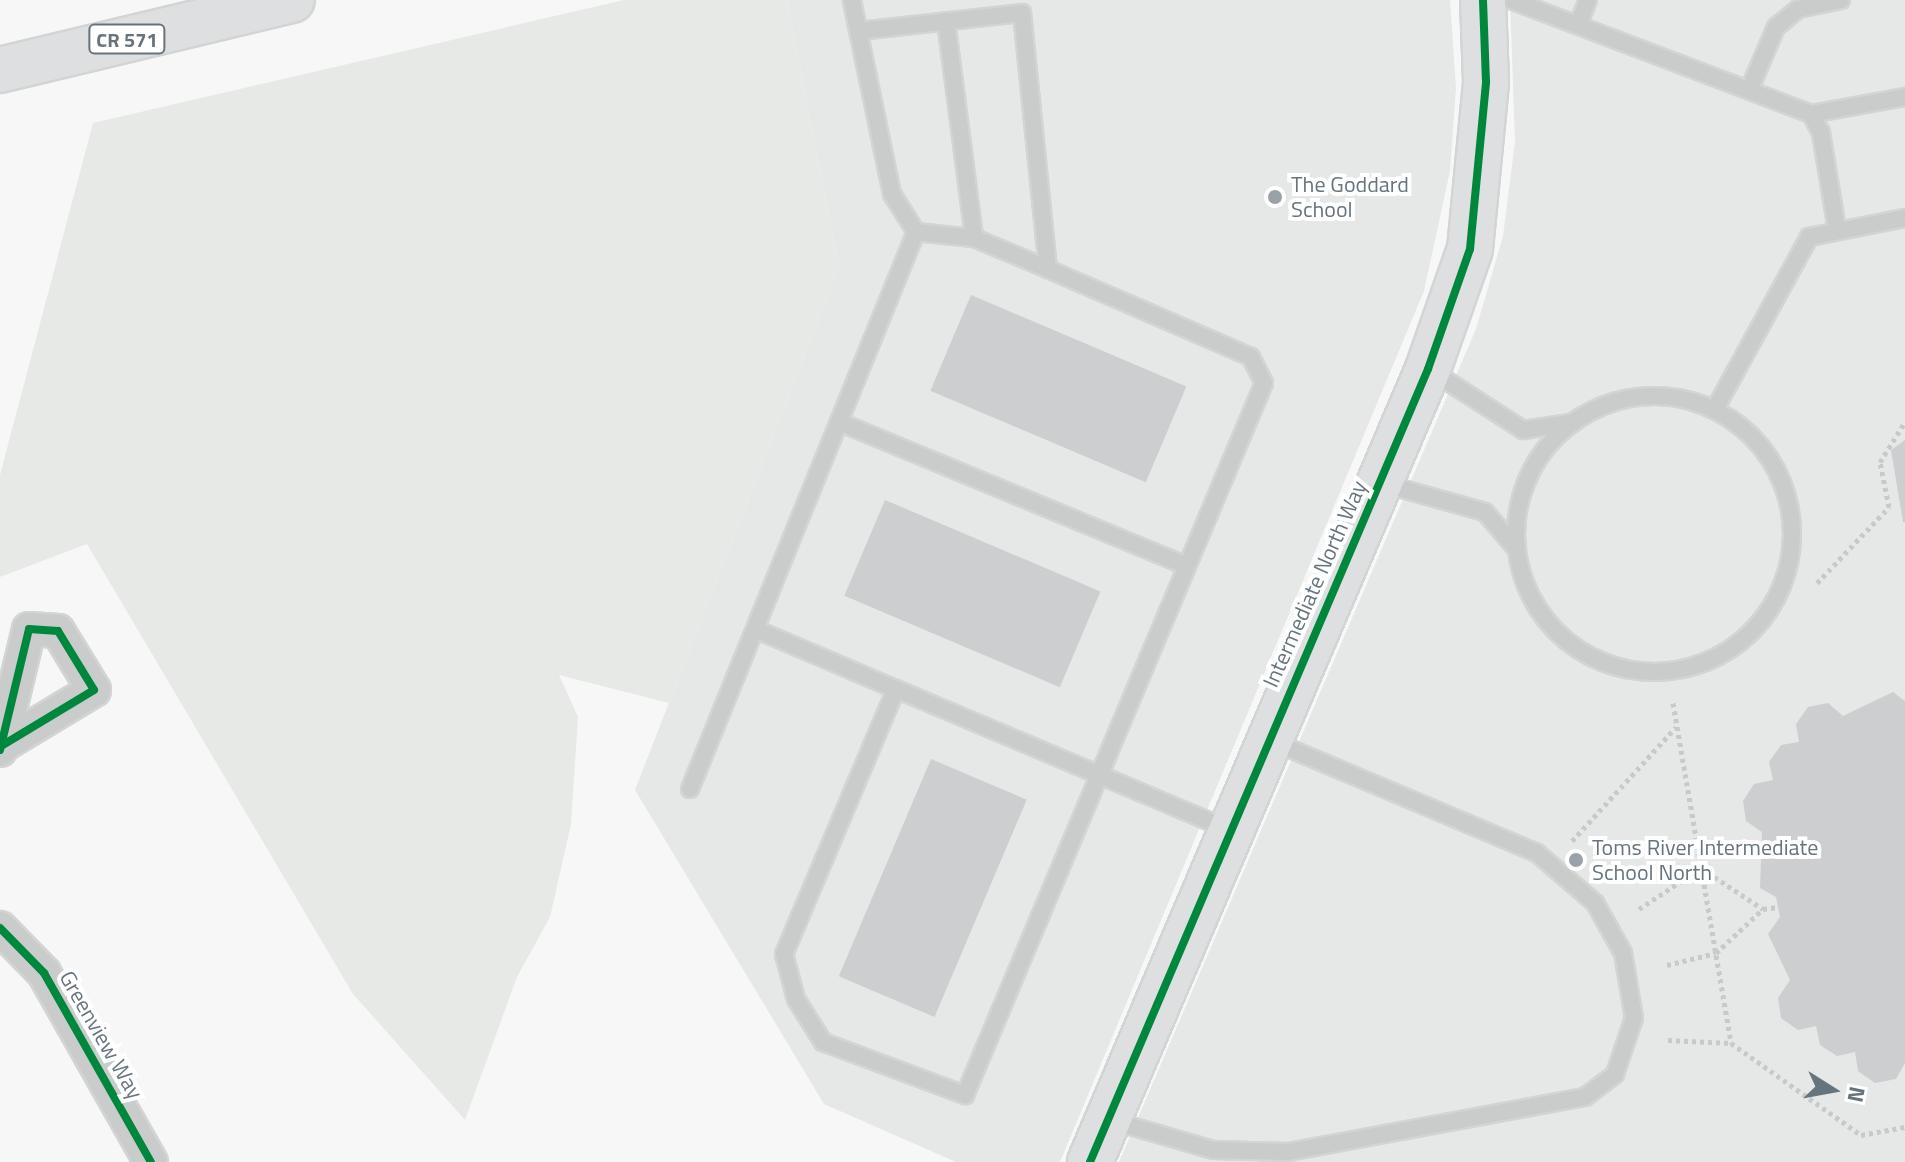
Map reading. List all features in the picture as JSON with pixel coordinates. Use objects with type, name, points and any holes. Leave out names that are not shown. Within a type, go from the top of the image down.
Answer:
[{"type":"street","name":"Intermediate North Way","points":[[1090,1162],[1267,739],[1428,369],[1470,249],[1486,82],[1483,0]]},
{"type":"street","name":"CR 571","points":[[0,70],[266,3]]},
{"type":"street","name":"Greenview Way","points":[[2,936],[44,973],[151,1162]]},
{"type":"lane","points":[[852,0],[892,194],[916,232]]},
{"type":"lane","points":[[1511,0],[1579,23],[1811,114],[1905,97]]},
{"type":"lane","points":[[1579,23],[1588,0]]},
{"type":"lane","points":[[1781,0],[1785,20]]},
{"type":"lane","points":[[1750,88],[1785,20],[1798,9],[1841,0]]},
{"type":"lane","points":[[860,31],[1022,13],[1048,269]]},
{"type":"lane","points":[[946,21],[974,238]]},
{"type":"lane","points":[[1811,114],[1821,133],[1837,230]]},
{"type":"lane","points":[[1715,409],[1809,237],[1905,218]]},
{"type":"lane","points":[[896,689],[784,954],[796,999],[823,1042],[965,1095],[1264,383],[1251,357],[974,238],[916,232]]},
{"type":"lane","points":[[690,789],[916,232]]},
{"type":"lane","points":[[1379,483],[1485,512],[1514,546],[1540,614],[1569,644],[1606,665],[1675,671],[1728,653],[1760,625],[1782,589],[1791,520],[1776,466],[1750,433],[1715,409],[1641,396],[1570,423],[1523,430],[1428,369]]},
{"type":"lane","points":[[839,422],[1185,565]]},
{"type":"lane","points":[[1514,546],[1522,492],[1541,454],[1570,423]]},
{"type":"lane","points":[[755,629],[1229,830]]},
{"type":"lane","points":[[1108,1119],[1213,1150],[1288,1152],[1585,1097],[1615,1074],[1634,1018],[1623,953],[1595,903],[1537,853],[1267,739]]},
{"type":"path","points":[[1817,583],[1889,507],[1880,462],[1905,422]]},
{"type":"path","points":[[1673,703],[1731,1043]]},
{"type":"path","points":[[1572,841],[1677,726]]},
{"type":"path","points":[[1639,909],[1701,868]]},
{"type":"path","points":[[1701,868],[1763,909]]},
{"type":"path","points":[[1667,965],[1716,953],[1763,909],[1778,907]]},
{"type":"path","points":[[1668,1040],[1731,1043],[1861,1135],[1905,1127]]},
{"type":"shaded area","points":[[624,0],[787,0],[839,267],[669,703],[559,675],[578,717],[571,824],[550,917],[517,977],[465,1120],[353,994],[87,544],[0,577],[0,475],[93,123]]},
{"type":"shaded area","points":[[787,0],[1450,0],[1456,88],[1450,171],[1424,291],[1060,1162],[956,1162],[824,1104],[635,790],[839,267]]},
{"type":"shaded area","name":"Toms River Intermediate School North","points":[[1510,0],[1905,0],[1905,1162],[1119,1162],[1476,329],[1503,236],[1515,142]]},
{"type":"building","points":[[971,295],[1186,386],[1146,482],[930,391]]},
{"type":"building","points":[[1905,440],[1905,522],[1903,522],[1891,450]]},
{"type":"building","points":[[885,500],[1100,591],[1060,687],[844,596]]},
{"type":"building","name":"Toms River Intermediate School North","points":[[1893,692],[1905,701],[1905,1063],[1896,1079],[1875,1083],[1858,1071],[1855,1052],[1837,1056],[1820,1045],[1816,1026],[1798,1030],[1781,1018],[1778,998],[1790,980],[1768,934],[1780,917],[1776,897],[1760,888],[1762,832],[1746,821],[1743,801],[1754,784],[1773,780],[1769,762],[1781,745],[1799,742],[1796,724],[1808,707],[1828,703],[1843,716]]},
{"type":"building","points":[[931,759],[1027,800],[935,1017],[839,976]]},
{"type":"cycle path","points":[[1090,1162],[1428,369],[1470,249],[1486,82],[1483,0]]},
{"type":"cycle path","points":[[0,750],[29,629],[58,631],[94,690],[1,746]]},
{"type":"cycle path","points":[[0,928],[44,973],[151,1162]]},
{"type":"place","name":"The Goddard School","points":[[1275,197]]},
{"type":"place","name":"Toms River Intermediate School North","points":[[1576,860]]}]
